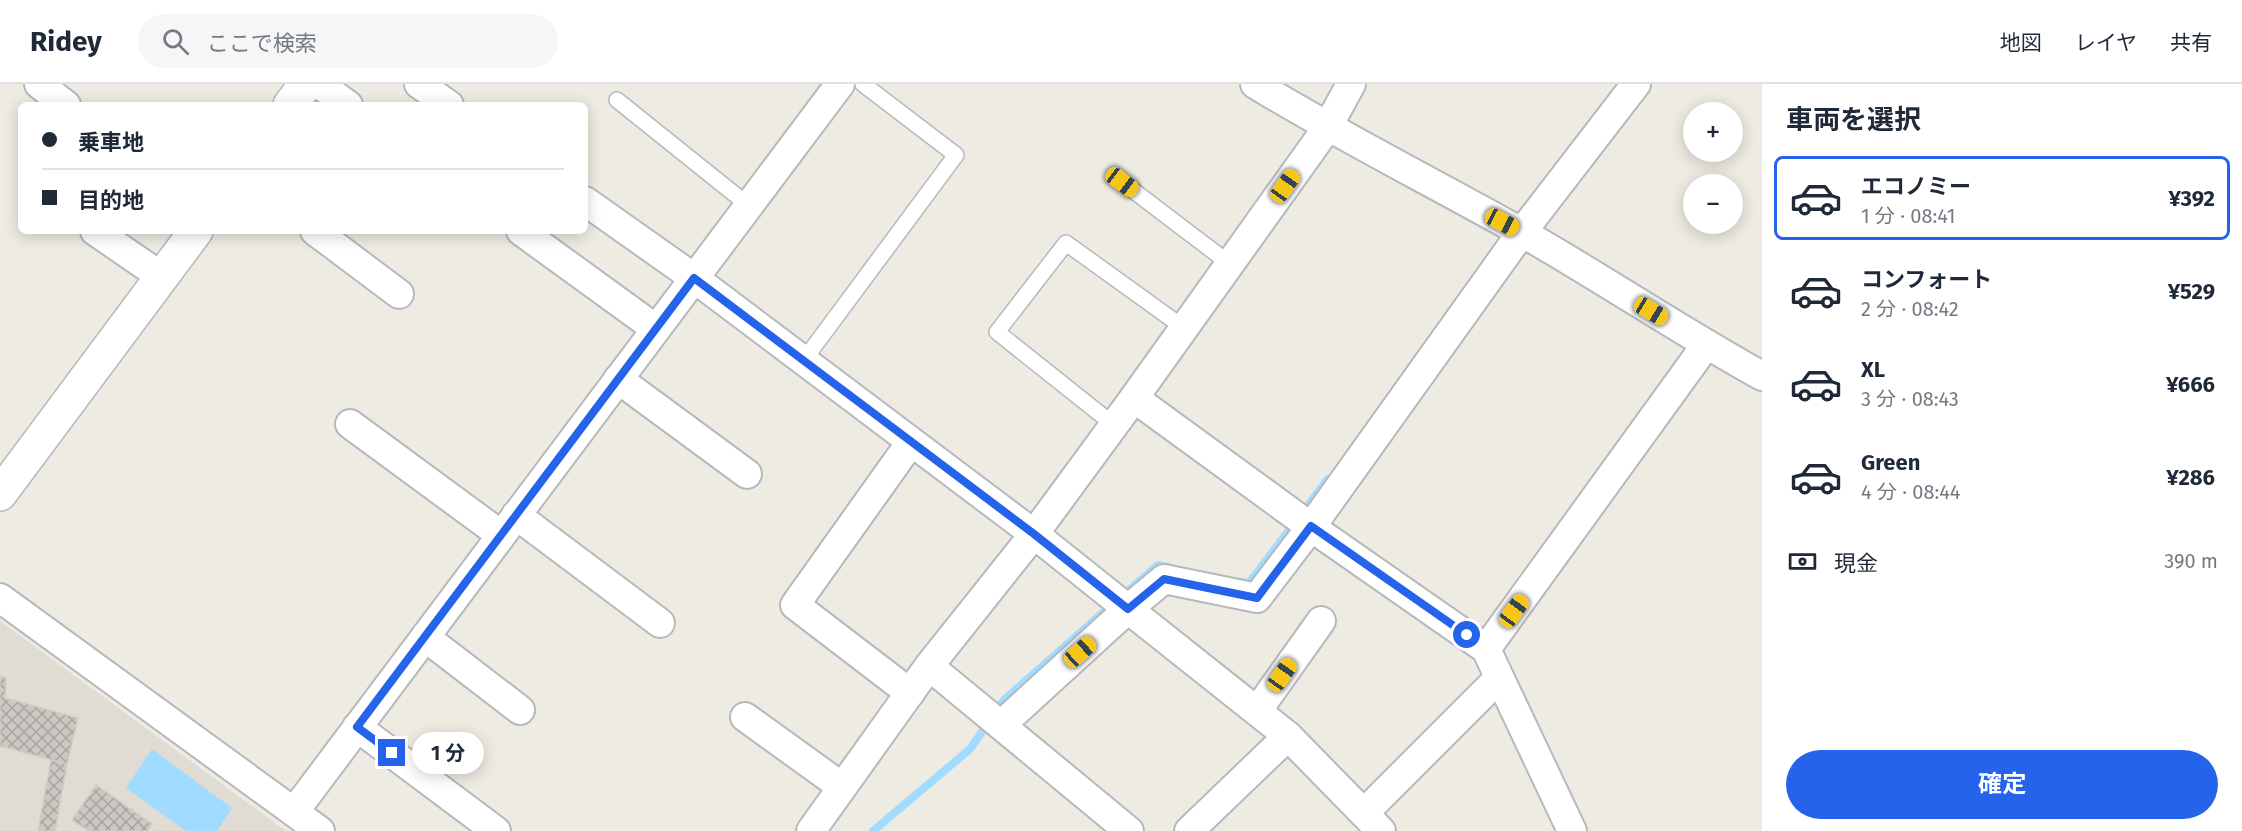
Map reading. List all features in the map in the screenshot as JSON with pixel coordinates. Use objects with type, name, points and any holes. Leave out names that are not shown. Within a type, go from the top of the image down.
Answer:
[{"type":"street","points":[[39,84],[62,102]]},
{"type":"street","points":[[292,102],[306,84]]},
{"type":"street","points":[[319,84],[344,102]]},
{"type":"street","points":[[419,84],[445,102]]},
{"type":"street","points":[[294,812],[840,84]]},
{"type":"street","points":[[1255,84],[1327,128],[1522,232],[1706,345],[1762,376]]},
{"type":"street","points":[[811,831],[929,666],[1034,534],[1134,398],[1327,128],[1351,84]]},
{"type":"street","points":[[1001,725],[1164,579],[1257,598],[1522,232],[1636,84]]},
{"type":"street","points":[[588,203],[694,278],[1034,534],[1288,736],[1373,822],[1499,678]]},
{"type":"street","points":[[99,234],[162,277]]},
{"type":"street","points":[[0,494],[194,234]]},
{"type":"street","points":[[319,234],[399,294]]},
{"type":"street","points":[[525,234],[656,329]]},
{"type":"street","points":[[1486,649],[1706,345]]},
{"type":"street","points":[[618,379],[747,474]]},
{"type":"street","points":[[1134,398],[1486,649],[1572,831]]},
{"type":"street","points":[[350,424],[660,623]]},
{"type":"street","points":[[910,693],[795,605],[911,442]]},
{"type":"street","points":[[0,598],[320,831]]},
{"type":"street","points":[[1257,711],[1321,621]]},
{"type":"street","points":[[425,637],[520,710]]},
{"type":"street","points":[[929,666],[1129,831]]},
{"type":"street","points":[[745,717],[842,787]]},
{"type":"street","points":[[357,727],[496,831]]},
{"type":"street","points":[[1189,831],[1288,736]]},
{"type":"lane","points":[[804,360],[956,155],[862,84]]},
{"type":"lane","points":[[617,100],[748,205]]},
{"type":"lane","points":[[1122,182],[1230,264]]},
{"type":"lane","points":[[1114,425],[997,332],[1066,243],[1184,328]]},
{"type":"shaded area","points":[[0,621],[286,831],[0,831]]},
{"type":"water","points":[[152,749],[232,808],[217,831],[186,831],[126,788]]},
{"type":"building","points":[[0,676],[6,678],[5,698],[78,718],[67,764],[0,746]]},
{"type":"building","points":[[51,760],[67,764],[55,831],[38,831]]},
{"type":"building","points":[[96,785],[152,824],[147,831],[89,831],[72,820]]},
{"type":"waterway","points":[[1240,582],[1249,583],[1328,479]]},
{"type":"waterway","points":[[1128,591],[1158,565],[1171,568]]},
{"type":"waterway","points":[[873,831],[970,749],[1004,700],[1107,609]]},
{"type":"route","points":[[392,753],[357,727],[694,278],[1034,534],[1128,609],[1164,579],[1257,598],[1311,526],[1467,635]]}]
